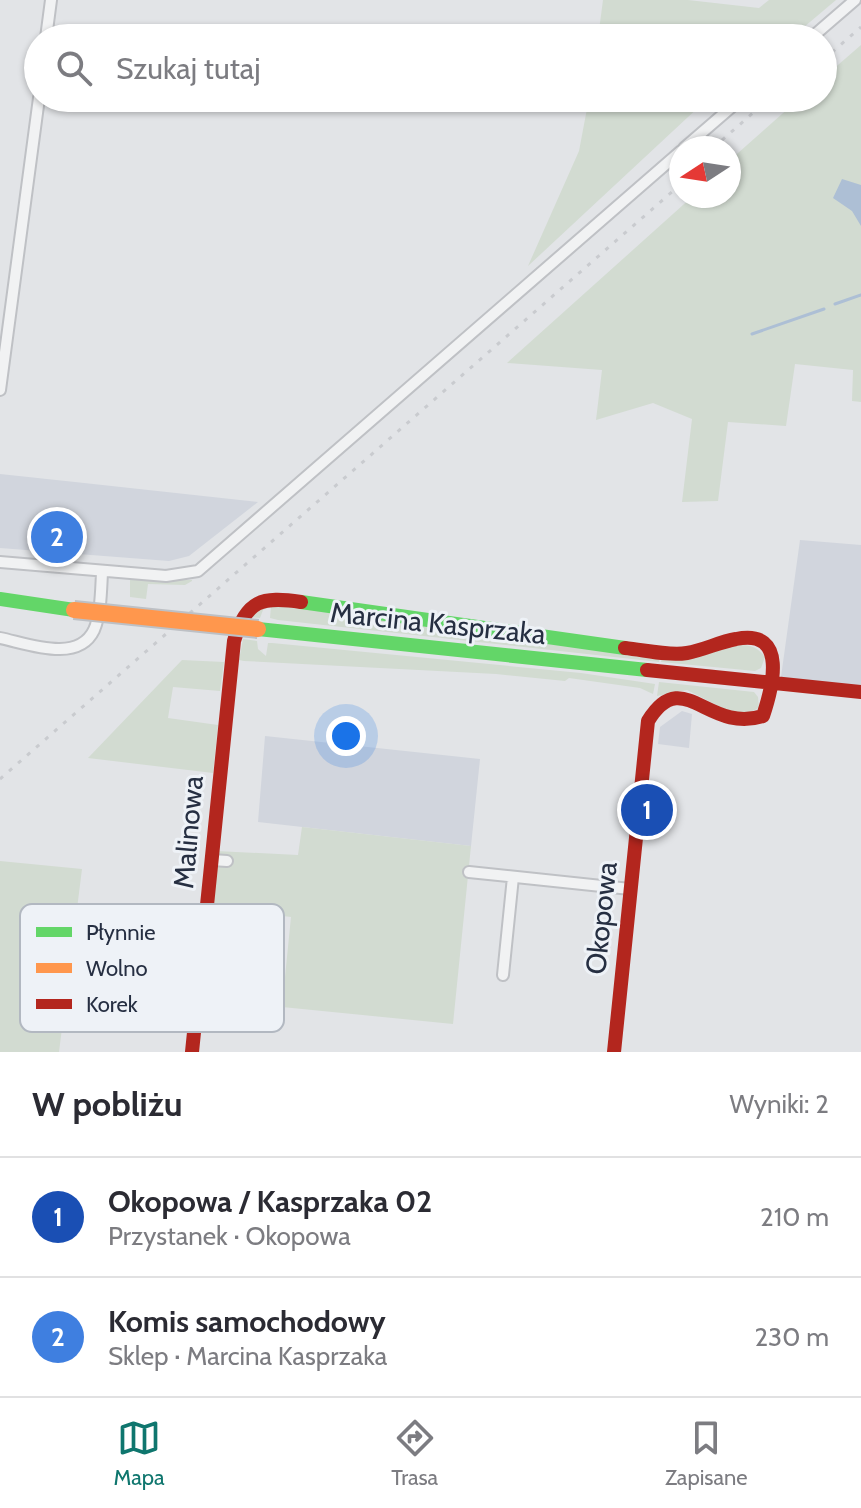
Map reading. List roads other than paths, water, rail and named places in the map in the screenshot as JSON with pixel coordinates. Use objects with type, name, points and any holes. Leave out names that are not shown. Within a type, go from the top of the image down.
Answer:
[{"type":"street","points":[[48,24],[51,0]]},
{"type":"street","points":[[827,24],[855,0]]},
{"type":"street","points":[[0,390],[37,112]]},
{"type":"street","points":[[697,136],[726,112]]},
{"type":"street","points":[[0,562],[102,573],[180,576],[198,571],[669,160]]},
{"type":"street","points":[[0,638],[56,650],[82,643],[94,631],[102,573]]},
{"type":"street","name":"Marcina Kasprzaka","points":[[242,618],[257,602],[272,598],[543,639],[663,652],[699,651],[746,638],[756,639],[771,653],[773,683]]},
{"type":"street","name":"Marcina Kasprzaka","points":[[0,599],[74,610],[861,692]]},
{"type":"street","name":"Malinowa","points":[[214,904],[220,860],[228,678],[242,618]]},
{"type":"street","name":"Okopowa","points":[[614,1052],[648,721],[653,709],[664,700],[684,696],[724,720],[738,724],[752,723],[763,716],[773,683]]},
{"type":"street","points":[[469,872],[630,889]]},
{"type":"street","points":[[503,975],[513,877]]},
{"type":"street","name":"Malinowa","points":[[192,1052],[195,1032]]},
{"type":"water","points":[[842,179],[861,185],[861,226],[852,211],[833,198]]},
{"type":"waterway","points":[[835,304],[861,295]]},
{"type":"waterway","points":[[752,334],[824,309]]},
{"type":"railway","points":[[837,48],[861,27]]},
{"type":"railway","points":[[727,136],[754,112]]},
{"type":"railway","points":[[0,779],[669,194]]},
{"type":"place","name":"Komis samochodowy","points":[[57,537]]},
{"type":"place","name":"Okopowa / Kasprzaka 02","points":[[647,810]]}]
